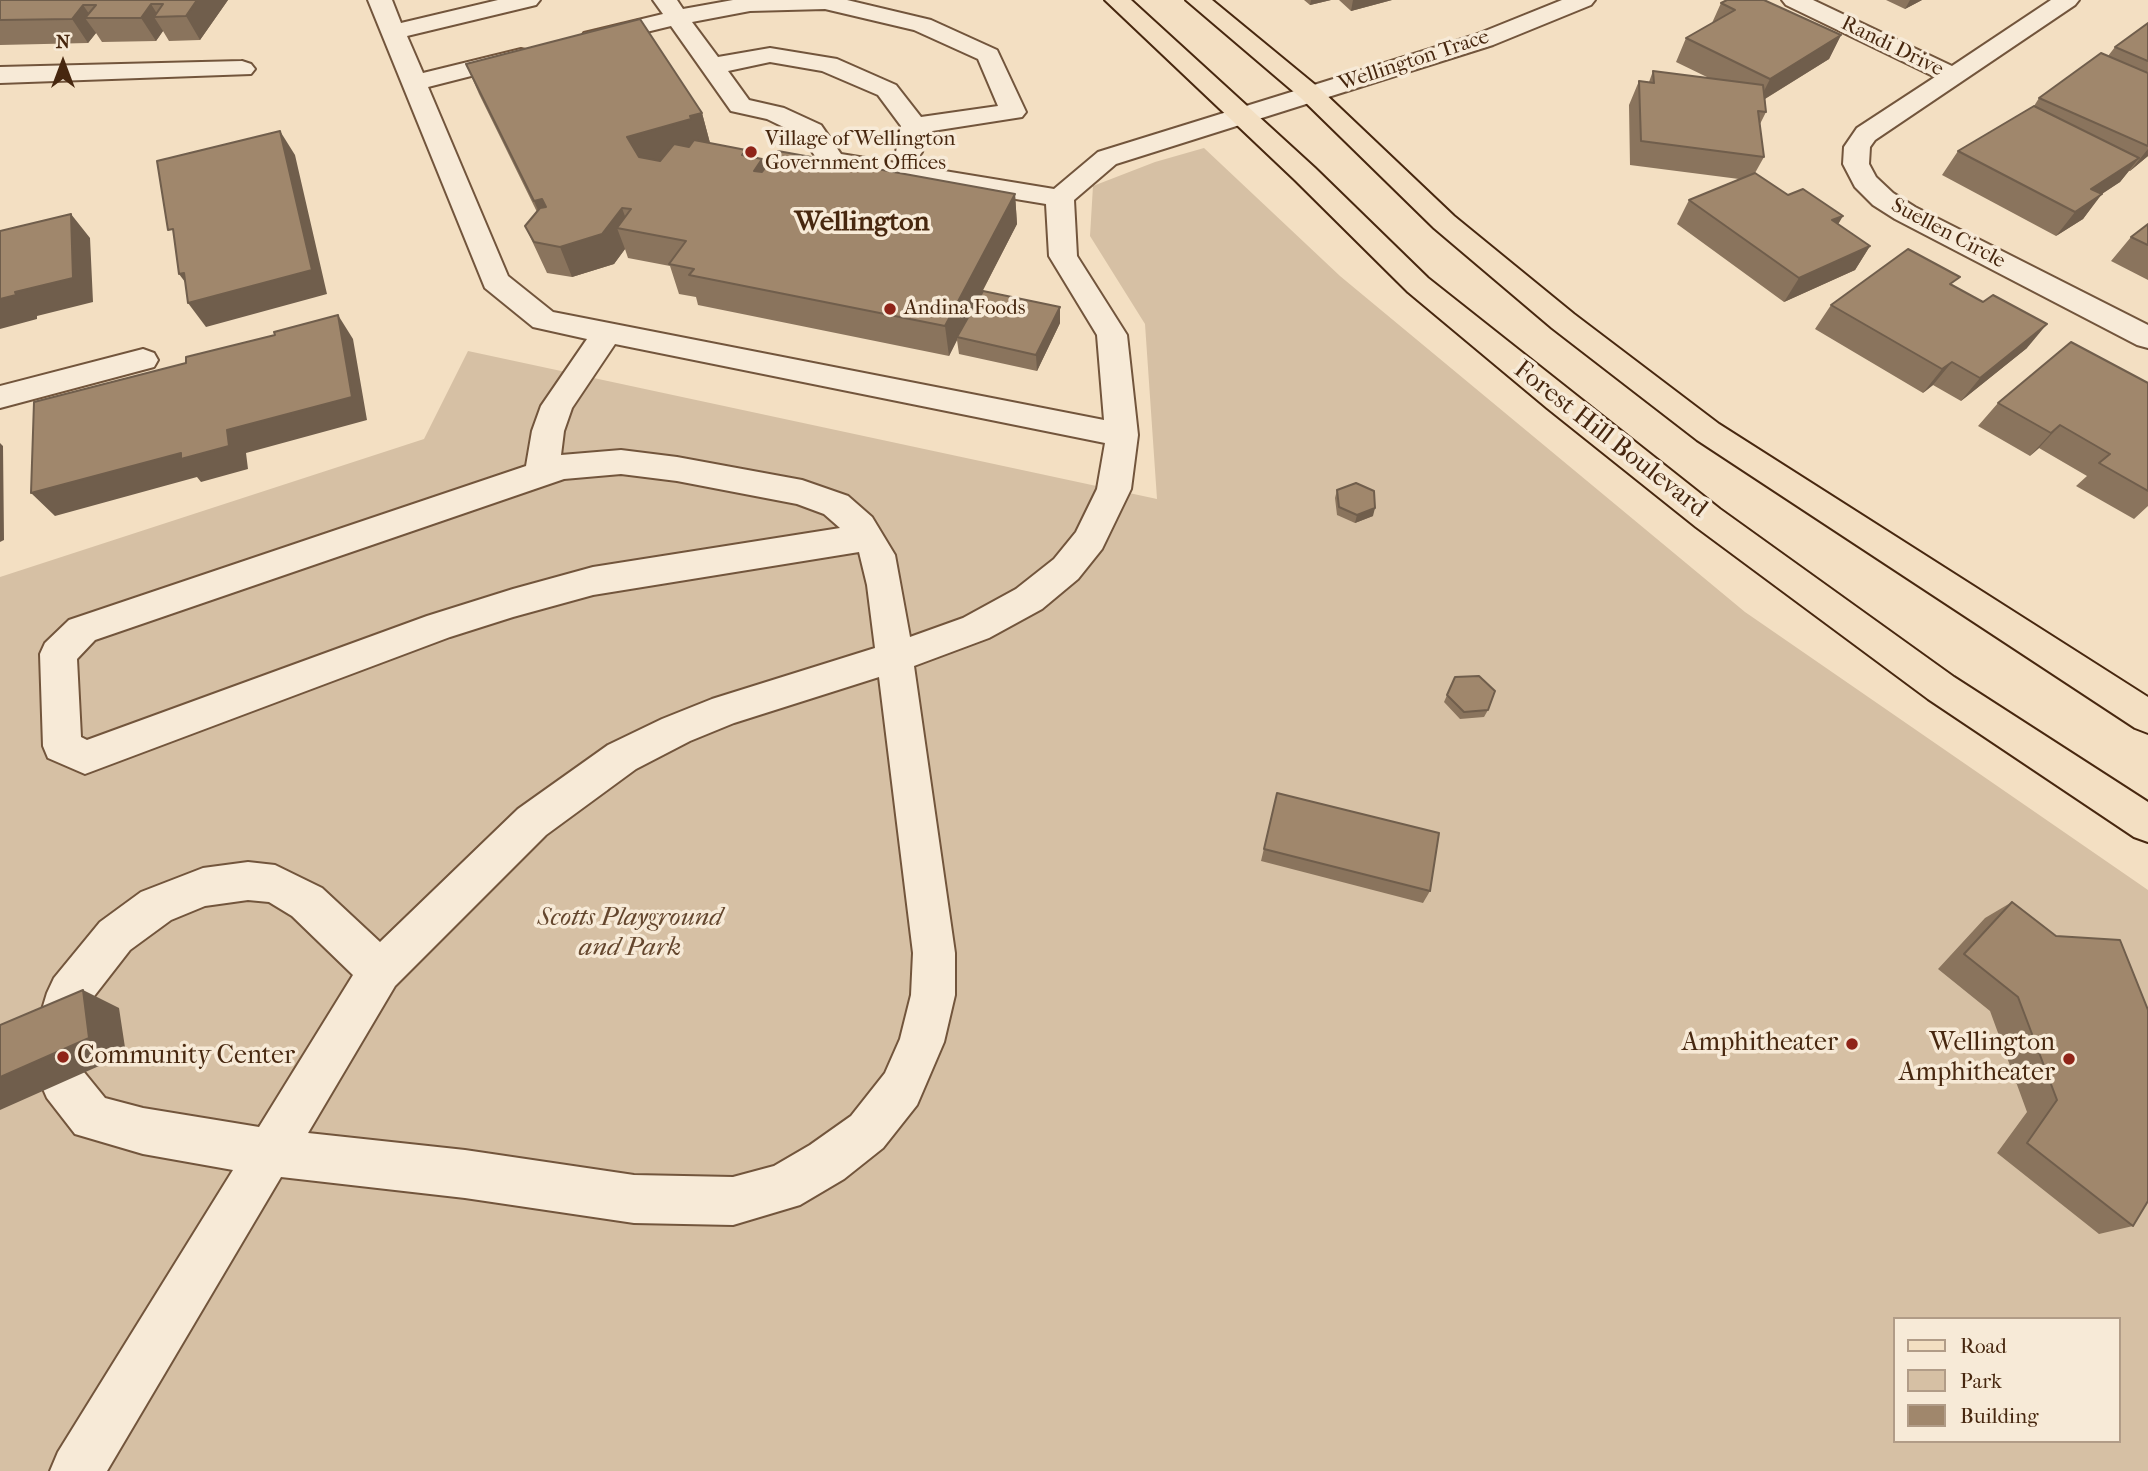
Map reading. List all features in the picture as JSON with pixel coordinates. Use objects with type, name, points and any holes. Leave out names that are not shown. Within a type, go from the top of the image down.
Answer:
[{"type":"main road","name":"Forest Hill Boulevard","points":[[1117,0],[1242,115],[1418,285],[1568,408],[1708,518],[1941,688],[2148,824]]},
{"type":"main road","points":[[1198,0],[1310,93],[1444,222],[1563,321],[1708,432],[2148,717]]},
{"type":"street","points":[[380,0],[495,281],[544,320],[1122,435]]},
{"type":"street","points":[[393,32],[528,0]]},
{"type":"street","name":"Wellington Trace","points":[[1060,198],[1107,158],[1483,40],[1583,0]]},
{"type":"street","name":"Randi Drive","points":[[1794,0],[1953,76]]},
{"type":"street","name":"Suellen Circle","points":[[2067,0],[1866,134],[1857,148],[1856,164],[1865,181],[1883,199],[1905,213],[2148,338]]},
{"type":"street","points":[[571,44],[671,9],[826,1],[922,26],[988,55],[1013,112],[914,126]]},
{"type":"street","points":[[77,1471],[380,971],[532,822],[622,757],[676,730],[725,710],[896,657],[976,628],[1029,599],[1066,569],[1090,540],[1114,489],[1122,435],[1112,335],[1063,256],[1060,198],[832,160],[812,131],[775,113],[740,106],[671,9]]},
{"type":"street","points":[[414,83],[545,50]]},
{"type":"street","points":[[712,66],[770,55],[828,64],[887,90],[914,126],[906,173]]},
{"type":"street","points":[[0,75],[242,69]]},
{"type":"street","points":[[542,473],[548,431],[557,406],[608,332]]},
{"type":"street","points":[[0,397],[143,360]]},
{"type":"street","points":[[63,1082],[91,1118],[143,1130],[272,1153],[465,1174],[634,1199],[733,1201],[783,1188],[827,1163],[867,1132],[901,1088],[922,1042],[933,995],[934,953],[883,575],[878,555],[868,537],[860,526],[836,505],[802,492],[677,469],[621,462],[562,467],[82,630],[58,654],[62,746],[85,757],[440,626],[593,581],[868,537]]},
{"type":"street","points":[[56,1036],[69,993],[115,936],[156,906],[203,887],[248,881],[275,884],[307,902],[380,971]]},
{"type":"green space","name":"Scotts Playground and Park","points":[[1204,148],[1340,276],[1745,612],[2148,890],[2148,1471],[0,1471],[0,577],[424,439],[468,351],[1157,499],[1145,324],[1090,236],[1093,186],[1155,162]]},
{"type":"building","points":[[0,0],[197,0],[186,16],[154,17],[163,4],[151,4],[141,18],[85,18],[96,5],[83,5],[72,19],[0,20]]},
{"type":"building","points":[[1727,0],[1764,0],[1841,35],[1770,79],[1686,38],[1735,10],[1721,3]]},
{"type":"building","points":[[640,19],[702,113],[690,116],[691,119],[627,137],[639,157],[660,161],[674,144],[689,147],[694,140],[746,150],[742,155],[762,159],[754,171],[762,172],[778,151],[1015,194],[945,326],[689,275],[694,269],[669,264],[686,241],[617,228],[631,209],[622,208],[602,234],[560,247],[534,242],[525,226],[540,208],[546,207],[542,199],[534,201],[466,64]]},
{"type":"building","points":[[2148,23],[2148,61],[2115,47]]},
{"type":"building","points":[[2101,53],[2148,73],[2148,146],[2039,98]]},
{"type":"building","points":[[1653,71],[1763,85],[1766,112],[1758,111],[1764,157],[1641,141],[1639,81],[1654,83]]},
{"type":"building","points":[[2034,106],[2139,158],[2091,189],[2102,194],[2075,212],[1958,151]]},
{"type":"building","points":[[280,131],[312,270],[188,303],[184,273],[179,274],[173,229],[168,230],[157,161]]},
{"type":"building","points":[[1755,173],[1788,195],[1803,189],[1843,216],[1832,220],[1870,246],[1799,278],[1689,200]]},
{"type":"building","points":[[71,214],[73,278],[15,292],[16,295],[0,299],[0,231]]},
{"type":"building","points":[[2148,224],[2148,245],[2131,237]]},
{"type":"building","points":[[1908,249],[1960,277],[1950,284],[1983,302],[1993,295],[2047,324],[1980,378],[1952,362],[1942,369],[1831,305]]},
{"type":"building","points":[[983,291],[1060,307],[1036,355],[957,337]]},
{"type":"building","points":[[338,315],[352,397],[227,430],[229,446],[181,459],[181,453],[31,493],[34,402],[186,363],[186,357],[275,335],[274,332]]},
{"type":"building","points":[[2071,342],[2148,383],[2148,491],[2099,463],[2110,454],[2060,425],[2051,433],[1998,403]]},
{"type":"building","points":[[1356,483],[1374,491],[1375,508],[1357,515],[1339,507],[1337,490]]},
{"type":"building","points":[[1479,676],[1495,691],[1488,710],[1464,712],[1447,695],[1455,677]]},
{"type":"building","points":[[1277,793],[1439,833],[1430,891],[1264,849]]},
{"type":"building","name":"Wellington Amphitheater","points":[[2012,902],[2056,936],[2120,940],[2148,1010],[2148,1201],[2133,1226],[2027,1143],[2057,1100],[2018,997],[1964,954]]},
{"type":"building","points":[[83,990],[89,1038],[0,1077],[0,1025]]},
{"type":"place","name":"Village of Wellington Government Offices","points":[[751,152]]},
{"type":"place","name":"Andina Foods","points":[[890,309]]},
{"type":"place","name":"Amphitheater","points":[[1852,1044]]},
{"type":"place","name":"Community Center","points":[[63,1057]]},
{"type":"place","name":"Wellington Amphitheater","points":[[2069,1059]]},
{"type":"district","name":"Wellington","points":[[862,223]]}]
